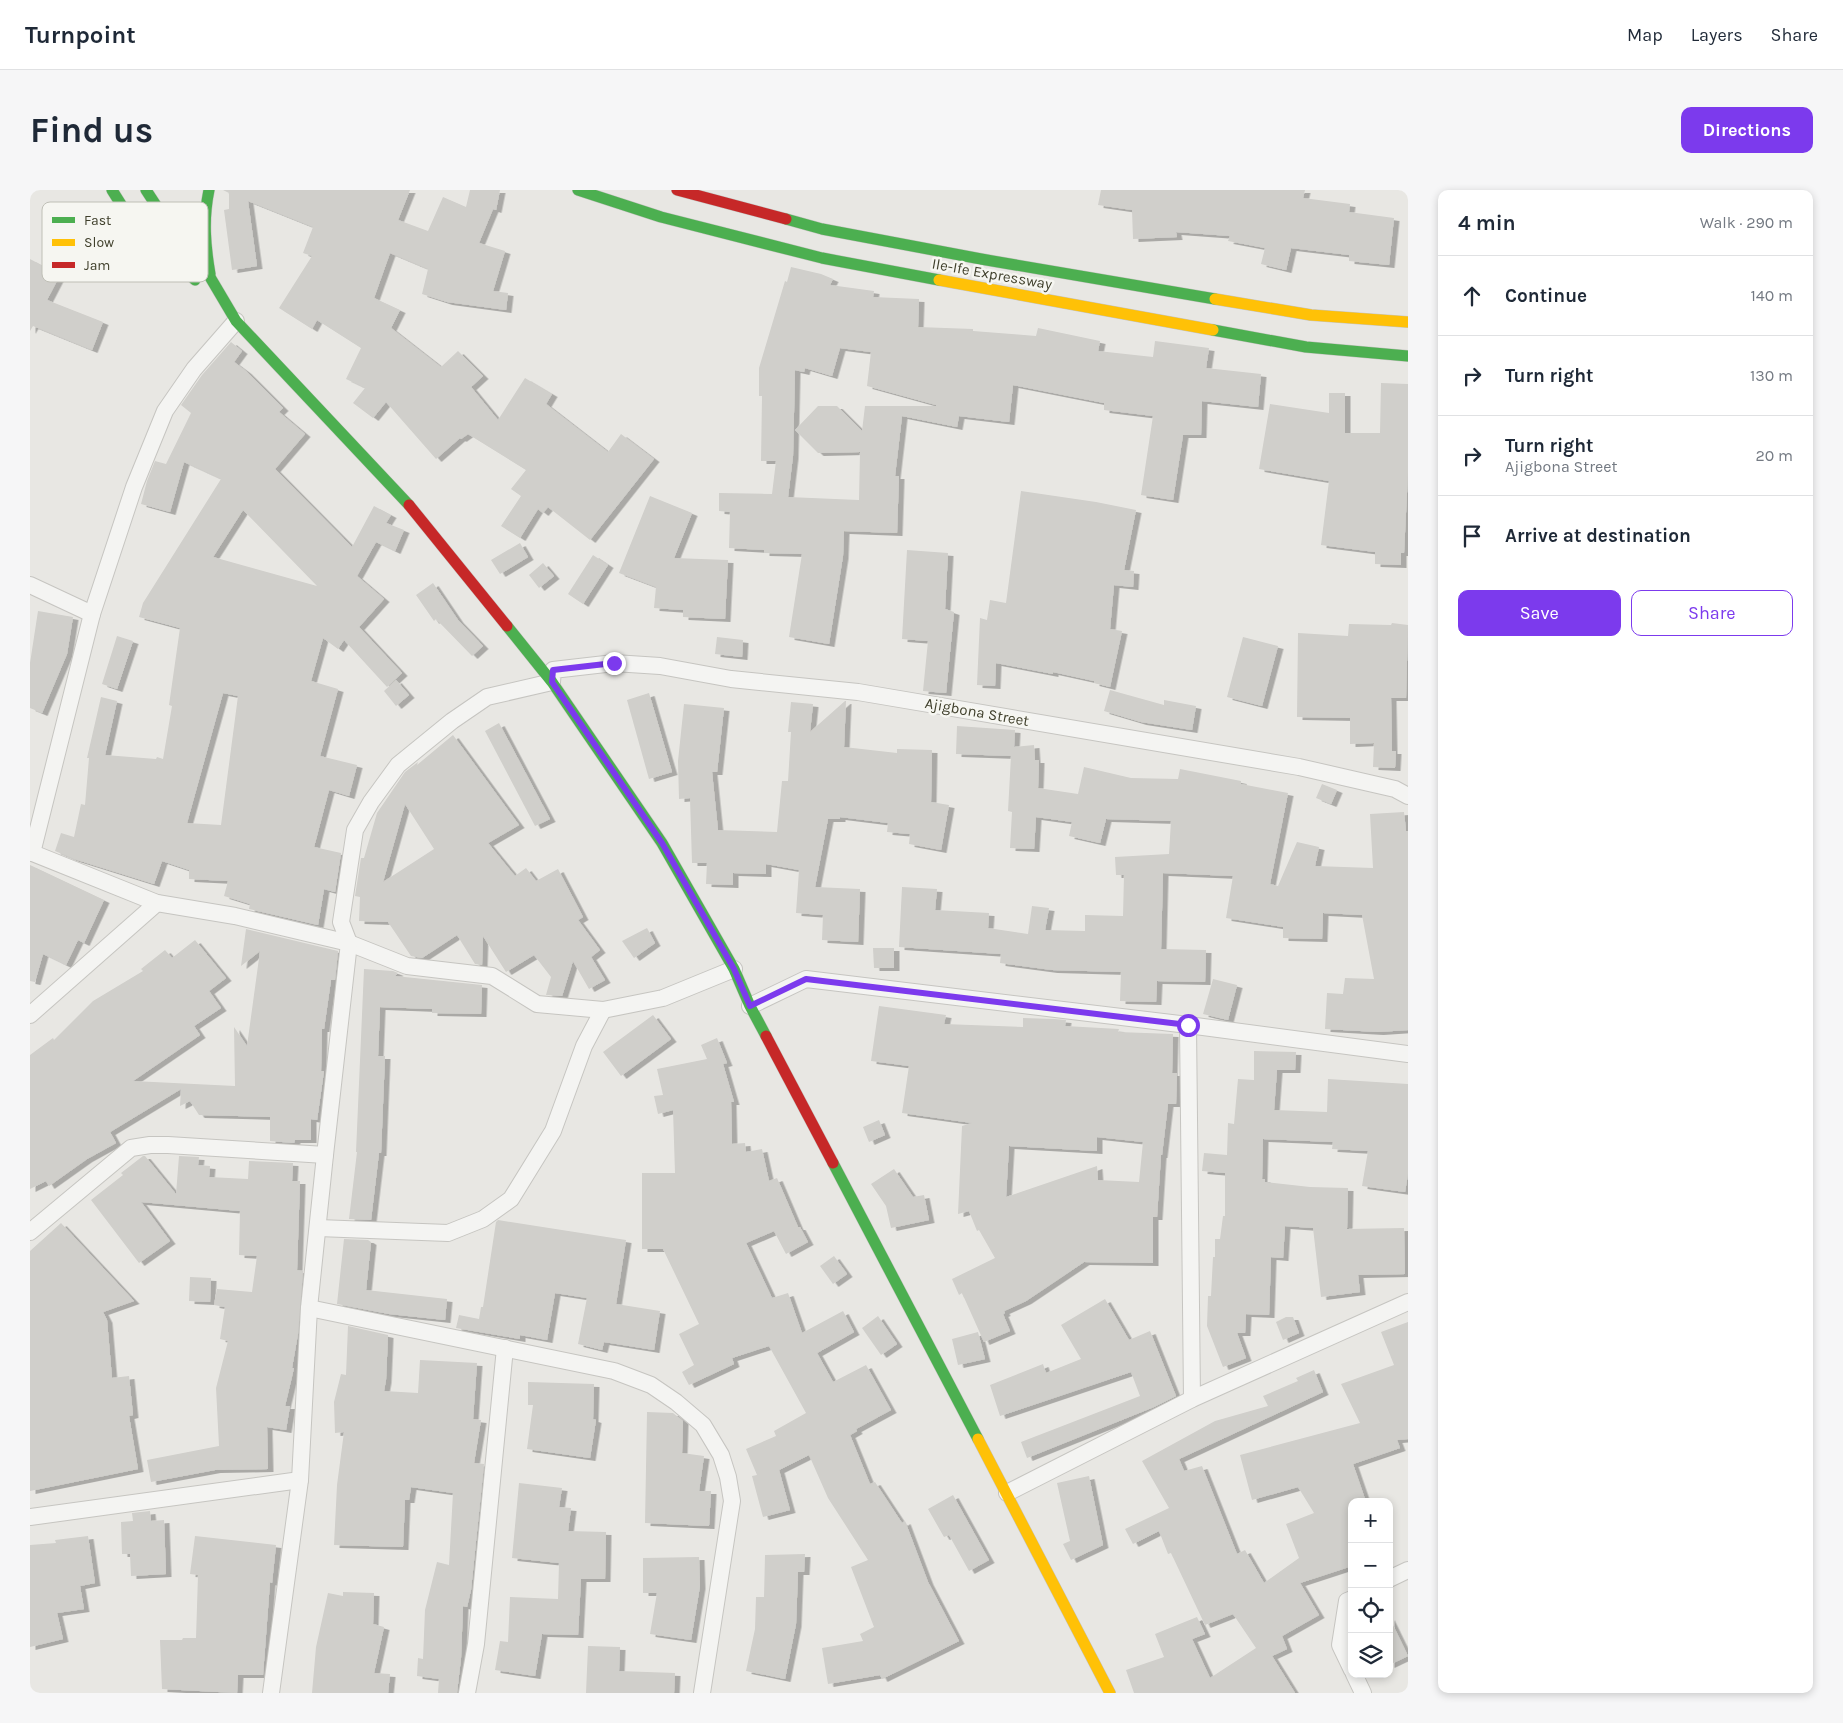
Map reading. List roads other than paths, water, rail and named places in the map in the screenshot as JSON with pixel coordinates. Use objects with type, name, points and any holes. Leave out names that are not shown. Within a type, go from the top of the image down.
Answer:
[{"type":"main road","points":[[107,190],[118,202]]},
{"type":"main road","points":[[112,190],[120,202]]},
{"type":"main road","points":[[146,190],[154,202]]},
{"type":"main road","name":"Ile-Ife Expressway","points":[[578,190],[661,217],[822,258],[1306,347],[1408,356]]},
{"type":"main road","name":"Ile-Ife Expressway","points":[[676,190],[822,229],[980,259],[1310,315],[1408,322]]},
{"type":"main road","points":[[208,266],[210,277]]},
{"type":"main road","points":[[208,274],[236,321]]},
{"type":"main road","points":[[197,282],[411,507],[552,682],[662,843],[734,969],[750,1006],[1007,1493],[1110,1693]]},
{"type":"street","points":[[236,321],[194,368],[165,411],[134,487],[92,614],[31,852],[157,904],[235,916],[350,943],[407,966],[492,976],[537,1004],[604,1010],[663,998],[734,969]]},
{"type":"street","points":[[30,584],[92,614]]},
{"type":"street","name":"Ajigbona Street","points":[[552,682],[553,670],[614,663],[660,666],[731,679],[858,692],[1299,767],[1395,789],[1408,796]]},
{"type":"street","points":[[272,1693],[300,1480],[309,1308],[350,943],[341,922],[355,830],[371,802],[398,765],[452,721],[487,698],[552,682]]},
{"type":"street","points":[[30,1014],[157,904]]},
{"type":"street","points":[[750,1006],[806,979],[1188,1025],[1408,1054]]},
{"type":"street","points":[[318,1228],[448,1233],[483,1219],[511,1199],[553,1131],[584,1046],[604,1010]]},
{"type":"street","points":[[1188,1025],[1192,1399]]},
{"type":"street","points":[[30,1232],[131,1148],[168,1145],[325,1154]]},
{"type":"street","points":[[1007,1493],[1192,1399],[1408,1302]]},
{"type":"street","points":[[309,1308],[614,1371],[651,1385],[676,1402],[703,1425],[721,1455],[728,1477],[732,1500],[702,1693]]},
{"type":"street","points":[[467,1693],[476,1644],[505,1348]]},
{"type":"street","points":[[30,1517],[300,1480]]},
{"type":"street","points":[[1393,1577],[1408,1570]]},
{"type":"street","points":[[1348,1600],[1340,1645],[1348,1662]]},
{"type":"street","points":[[1356,1678],[1363,1693]]}]
